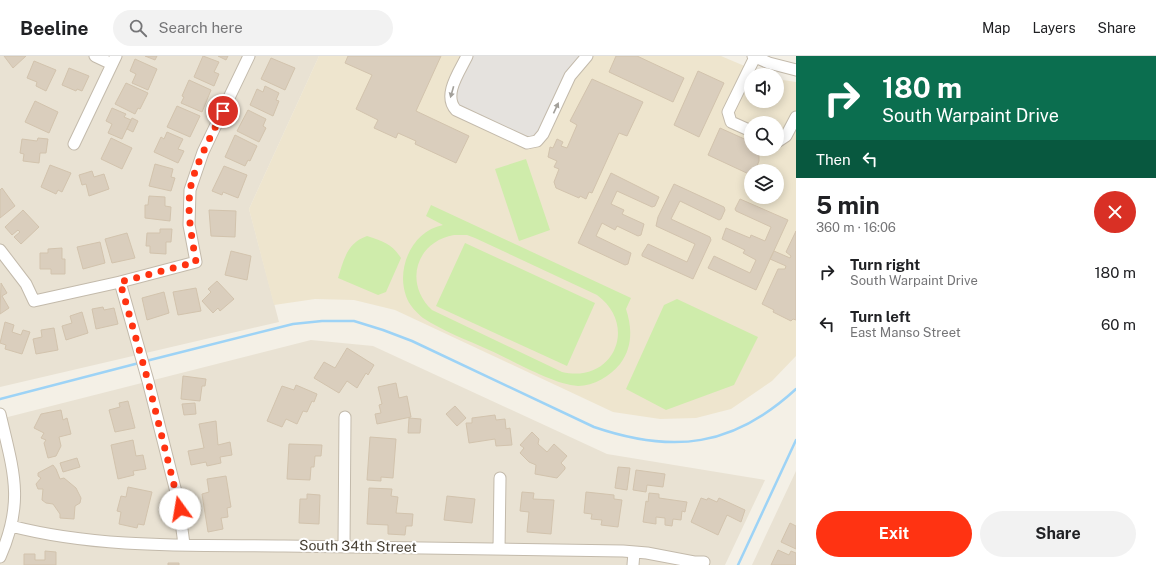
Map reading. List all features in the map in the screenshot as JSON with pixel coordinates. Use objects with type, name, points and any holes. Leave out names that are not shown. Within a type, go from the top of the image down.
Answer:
[{"type":"street","points":[[74,144],[114,60],[95,56]]},
{"type":"street","points":[[0,250],[26,284],[34,301],[120,282],[196,262],[189,225],[190,190],[203,152],[249,56]]},
{"type":"street","points":[[468,56],[452,89],[450,98],[451,104],[456,110],[527,143],[537,141],[543,134],[570,76],[584,57]]},
{"type":"street","points":[[744,128],[731,122],[728,112],[754,56],[796,70]]},
{"type":"street","points":[[784,137],[796,117]]},
{"type":"street","points":[[120,282],[148,381],[178,500],[184,544]]},
{"type":"street","points":[[0,414],[2,430],[8,443],[14,476],[14,511],[9,537],[0,557]]},
{"type":"street","points":[[344,546],[345,417]]},
{"type":"street","points":[[499,549],[500,478]]},
{"type":"street","name":"South 34th Street","points":[[11,526],[40,534],[93,541],[634,552],[672,556],[694,562],[704,562]]},
{"type":"street","points":[[633,565],[634,552]]},
{"type":"shaded area","points":[[0,56],[319,56],[249,209],[279,322],[0,387]]},
{"type":"shaded area","points":[[319,56],[721,56],[749,68],[744,68],[744,108],[784,108],[784,80],[796,82],[796,356],[772,381],[731,409],[696,418],[660,419],[613,412],[395,310],[354,300],[315,299],[274,305],[249,209]]},
{"type":"shaded area","points":[[467,56],[580,56],[584,58],[537,141],[456,110],[452,89]]},
{"type":"shaded area","points":[[311,340],[373,346],[607,454],[765,480],[725,565],[0,565],[0,419]]},
{"type":"shaded area","points":[[796,471],[796,565],[752,565],[765,537]]},
{"type":"green space","points":[[526,159],[550,230],[519,241],[495,169]]},
{"type":"green space","points":[[431,205],[631,298],[626,309],[630,330],[629,344],[620,364],[601,380],[584,386],[568,385],[545,377],[447,331],[423,318],[413,308],[407,299],[403,285],[403,274],[409,252],[415,243],[432,229],[443,225],[426,216]],"holes":[[[454,235],[467,235],[597,295],[610,308],[616,322],[618,336],[614,350],[607,361],[595,369],[580,373],[562,372],[432,310],[423,300],[418,288],[416,277],[418,265],[430,246],[441,239]]]},
{"type":"green space","points":[[367,236],[391,246],[401,258],[386,292],[378,295],[338,278],[347,252],[360,239]]},
{"type":"green space","points":[[465,243],[595,303],[567,366],[436,306]]},
{"type":"green space","points":[[677,299],[758,337],[734,385],[666,410],[626,389],[664,305]]},
{"type":"building","points":[[4,56],[26,56],[13,68]]},
{"type":"building","points":[[145,56],[157,56],[155,60]]},
{"type":"building","points":[[203,56],[219,62],[214,72],[219,74],[214,86],[194,77]]},
{"type":"building","points":[[218,56],[228,56],[226,60]]},
{"type":"building","points":[[348,56],[441,56],[416,111],[469,136],[456,163],[415,144],[416,141],[398,133],[396,138],[374,128],[378,120],[356,109],[372,75],[345,63]]},
{"type":"building","points":[[616,56],[637,56],[684,78],[673,102],[609,72]]},
{"type":"building","points":[[271,58],[295,68],[285,90],[261,79]]},
{"type":"building","points":[[135,59],[157,69],[148,90],[132,83],[136,74],[130,71]]},
{"type":"building","points":[[34,61],[56,70],[46,91],[36,86],[37,82],[27,78]]},
{"type":"building","points":[[69,68],[89,76],[82,91],[77,89],[76,91],[62,85]]},
{"type":"building","points":[[698,71],[724,83],[699,137],[674,125]]},
{"type":"building","points":[[592,79],[643,102],[627,136],[619,133],[592,193],[589,192],[586,199],[580,196],[579,198],[556,188],[554,182],[559,169],[554,167],[557,161],[548,157],[550,147],[553,148],[557,139],[563,142],[561,146],[567,148],[577,125],[570,121]]},
{"type":"building","points":[[189,80],[211,90],[202,112],[181,103],[184,97],[182,96]]},
{"type":"building","points":[[126,83],[148,93],[140,109],[138,108],[135,114],[115,104]]},
{"type":"building","points":[[265,86],[279,93],[276,100],[279,101],[273,116],[250,105],[257,89],[263,92]]},
{"type":"building","points":[[35,101],[58,112],[49,133],[25,122]]},
{"type":"building","points":[[177,106],[200,116],[190,137],[167,127]]},
{"type":"building","points":[[112,108],[126,114],[124,117],[131,120],[122,139],[108,133],[112,124],[106,121]]},
{"type":"building","points":[[248,110],[266,119],[263,126],[266,128],[259,142],[237,131]]},
{"type":"building","points":[[132,118],[138,121],[133,132],[127,129]]},
{"type":"building","points":[[720,128],[744,139],[744,156],[759,156],[759,161],[758,164],[744,164],[744,172],[708,155]]},
{"type":"building","points":[[167,132],[183,139],[178,149],[184,151],[178,163],[154,152],[161,137],[164,139]]},
{"type":"building","points":[[235,135],[257,146],[250,161],[248,160],[245,166],[225,157]]},
{"type":"building","points":[[38,138],[48,139],[46,153],[40,153],[39,163],[23,161],[24,154],[20,153],[22,139],[37,141]]},
{"type":"building","points":[[111,138],[132,148],[122,169],[101,159]]},
{"type":"building","points":[[155,164],[173,169],[171,177],[175,178],[171,191],[149,186]]},
{"type":"building","points":[[50,165],[71,173],[62,192],[58,190],[56,194],[41,187]]},
{"type":"building","points":[[224,166],[247,175],[238,198],[223,192],[222,195],[212,191]]},
{"type":"building","points":[[92,171],[94,177],[104,174],[109,189],[89,196],[86,184],[82,185],[79,175]]},
{"type":"building","points":[[611,173],[659,197],[655,206],[652,207],[617,191],[611,204],[624,210],[622,214],[644,224],[641,235],[638,236],[617,226],[615,230],[602,223],[596,236],[631,253],[628,264],[625,265],[578,243]]},
{"type":"building","points":[[674,184],[724,207],[725,210],[721,219],[719,220],[680,201],[671,219],[710,237],[711,240],[693,279],[642,256],[648,244],[687,262],[695,244],[656,226],[658,217]]},
{"type":"building","points":[[2,188],[15,206],[0,218],[0,190]]},
{"type":"building","points":[[149,196],[165,197],[165,206],[171,207],[170,221],[145,218],[145,205],[148,205]]},
{"type":"building","points":[[740,199],[744,201],[744,204],[751,204],[788,220],[756,290],[708,268],[714,256],[750,273],[756,260],[743,253],[745,250],[722,239],[726,228],[750,238],[751,235],[765,241],[771,227],[736,211],[735,209]]},
{"type":"building","points":[[23,210],[39,227],[21,244],[14,237],[20,232],[18,230],[12,235],[5,227]]},
{"type":"building","points":[[209,210],[236,211],[235,237],[211,236]]},
{"type":"building","points":[[160,229],[172,229],[171,242],[166,242],[166,254],[150,253],[150,246],[146,246],[147,233],[160,233]]},
{"type":"building","points":[[796,231],[796,320],[793,319],[791,321],[773,312],[774,310],[762,304],[778,269],[785,269],[786,266],[770,259],[774,251],[790,258],[791,256],[786,252]]},
{"type":"building","points":[[127,233],[135,258],[112,263],[105,239]]},
{"type":"building","points":[[100,242],[105,263],[83,269],[77,247]]},
{"type":"building","points":[[62,248],[62,259],[65,259],[65,274],[51,274],[51,269],[40,269],[40,253],[48,253],[48,249]]},
{"type":"building","points":[[231,251],[251,256],[247,280],[225,275]]},
{"type":"building","points":[[217,281],[234,299],[220,311],[218,308],[213,313],[202,301],[211,292],[208,289]]},
{"type":"building","points":[[1,283],[7,293],[2,296],[9,308],[0,314]]},
{"type":"building","points":[[196,288],[201,311],[178,315],[173,292]]},
{"type":"building","points":[[164,292],[169,313],[147,320],[142,298]]},
{"type":"building","points":[[103,307],[104,310],[114,308],[118,324],[96,329],[92,309]]},
{"type":"building","points":[[82,312],[88,333],[66,340],[62,326],[72,323],[70,316]]},
{"type":"building","points":[[5,322],[14,325],[12,332],[21,335],[23,330],[30,332],[22,354],[5,349],[6,345],[0,343]]},
{"type":"building","points":[[54,328],[58,350],[36,354],[33,339],[42,337],[41,330]]},
{"type":"building","points":[[347,348],[374,365],[368,375],[366,373],[357,388],[347,381],[339,393],[314,378],[324,362],[335,368]]},
{"type":"building","points":[[183,376],[206,379],[205,386],[202,386],[200,401],[181,399]]},
{"type":"building","points":[[396,383],[399,398],[407,396],[411,417],[377,424],[375,414],[381,413],[379,405],[382,404],[378,387]]},
{"type":"building","points":[[296,385],[317,394],[314,402],[312,401],[307,412],[303,411],[297,424],[286,419],[282,427],[267,421],[282,386],[294,390]]},
{"type":"building","points":[[128,401],[135,428],[115,432],[109,410],[120,407],[119,403]]},
{"type":"building","points":[[195,403],[196,414],[184,415],[182,404]]},
{"type":"building","points":[[455,406],[466,418],[457,426],[446,414]]},
{"type":"building","points":[[61,410],[63,420],[67,418],[71,434],[59,437],[61,446],[56,456],[48,458],[44,443],[46,440],[41,438],[44,433],[34,428],[41,414]]},
{"type":"building","points":[[495,415],[496,420],[505,419],[506,429],[510,428],[512,445],[496,446],[495,439],[469,443],[466,423],[472,423],[472,418]]},
{"type":"building","points":[[409,418],[421,419],[420,433],[408,433]]},
{"type":"building","points":[[216,421],[218,445],[230,442],[232,455],[220,457],[221,463],[207,466],[206,462],[191,465],[188,451],[204,448],[199,424]]},
{"type":"building","points":[[532,432],[539,439],[538,444],[547,452],[554,444],[567,456],[561,463],[565,469],[557,478],[535,474],[536,465],[529,462],[520,453],[524,448],[520,445]]},
{"type":"building","points":[[370,437],[396,439],[393,478],[381,477],[381,481],[367,480]]},
{"type":"building","points":[[133,440],[136,456],[143,455],[146,469],[133,471],[134,475],[118,479],[111,445]]},
{"type":"building","points":[[289,444],[322,445],[321,456],[315,456],[314,467],[311,467],[310,480],[287,479]]},
{"type":"building","points":[[77,458],[80,467],[63,472],[60,463]]},
{"type":"building","points":[[53,465],[60,479],[64,478],[76,488],[81,498],[80,503],[75,506],[74,519],[60,518],[60,514],[53,504],[46,503],[42,500],[43,489],[38,489],[36,484],[41,478],[38,476],[38,473]]},
{"type":"building","points":[[618,467],[630,468],[627,490],[615,488]]},
{"type":"building","points":[[636,470],[665,474],[663,487],[647,485],[646,492],[633,490]]},
{"type":"building","points":[[226,476],[231,507],[227,508],[228,517],[221,518],[223,529],[208,532],[202,494],[209,492],[207,479]]},
{"type":"building","points":[[128,487],[152,492],[144,525],[138,524],[137,528],[119,524],[121,512],[117,511],[121,496],[126,497]]},
{"type":"building","points":[[369,488],[392,489],[391,496],[398,497],[396,513],[413,514],[412,526],[406,526],[405,535],[388,534],[388,525],[367,524]]},
{"type":"building","points":[[522,492],[534,493],[533,499],[554,500],[551,534],[527,532],[529,512],[520,511]]},
{"type":"building","points":[[586,492],[614,495],[614,499],[622,500],[618,527],[601,525],[602,520],[591,519],[592,514],[584,513]]},
{"type":"building","points":[[649,493],[659,494],[659,498],[687,502],[685,512],[682,511],[681,520],[673,519],[672,526],[665,525],[665,518],[656,517],[656,524],[643,522],[646,501],[648,502]]},
{"type":"building","points":[[307,494],[320,495],[319,524],[299,523],[300,499],[307,499]]},
{"type":"building","points":[[447,496],[475,499],[472,523],[444,520]]},
{"type":"building","points":[[701,498],[707,500],[708,498],[717,502],[719,498],[745,510],[741,522],[727,515],[718,535],[691,522]]},
{"type":"building","points":[[790,523],[796,526],[796,549],[781,542]]},
{"type":"building","points":[[778,550],[789,555],[791,551],[796,553],[796,565],[771,565]]},
{"type":"building","points":[[45,551],[56,552],[56,565],[24,565],[24,554],[35,554],[35,560],[45,560]]},
{"type":"building","points":[[168,563],[179,563],[179,565],[168,565]]},
{"type":"waterway","points":[[146,361],[293,324],[322,321],[354,321],[412,341],[594,427],[650,441],[676,442],[701,440],[725,434],[749,423],[772,408],[796,389]]},
{"type":"waterway","points":[[0,399],[139,363]]},
{"type":"waterway","points":[[738,565],[796,440]]},
{"type":"route","points":[[180,509],[148,381],[120,282],[196,262],[189,225],[190,190],[203,152],[223,111]]}]
